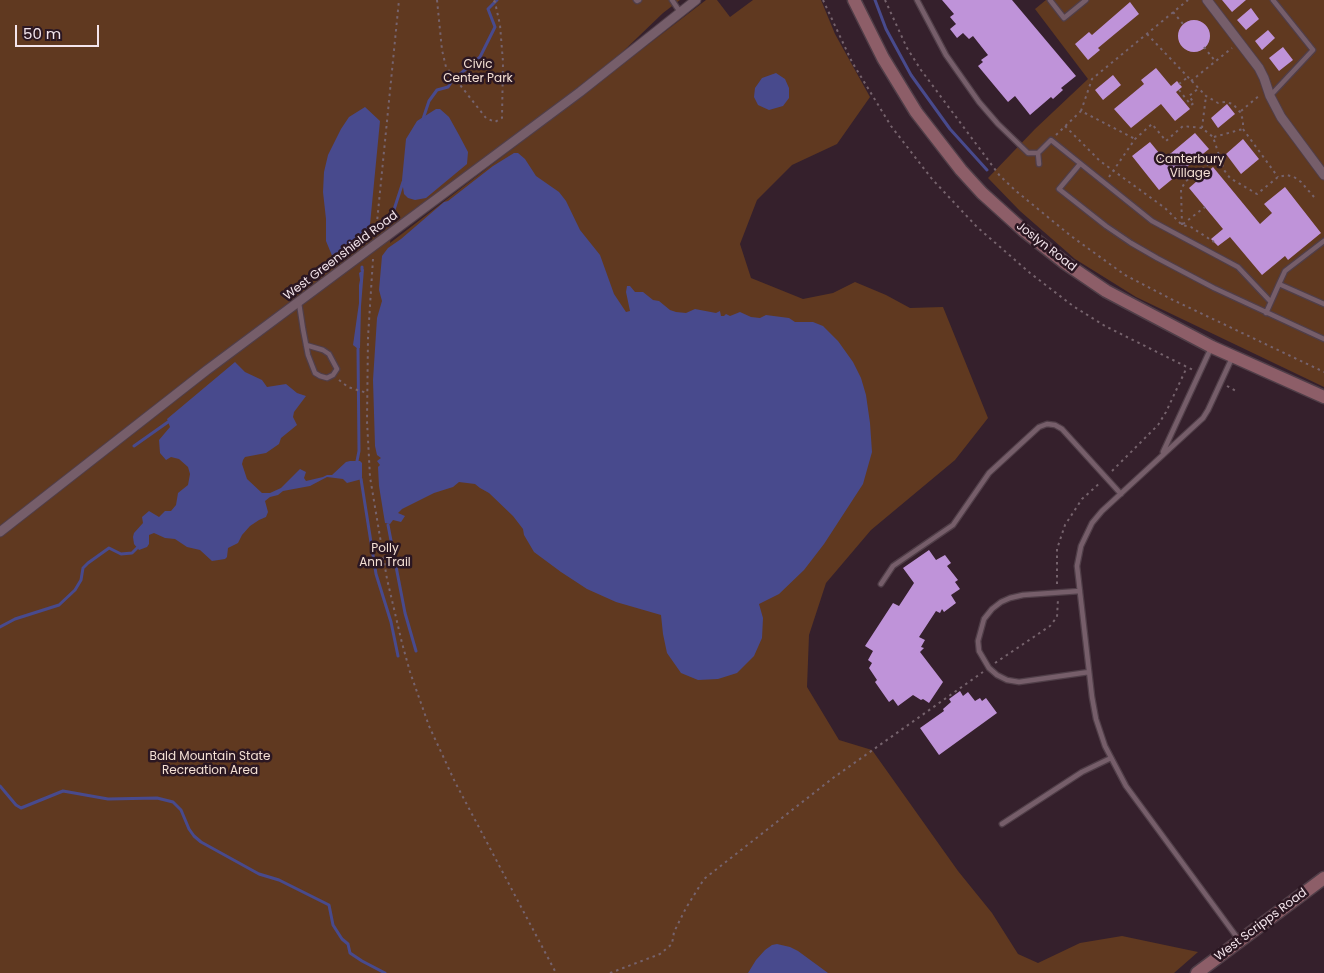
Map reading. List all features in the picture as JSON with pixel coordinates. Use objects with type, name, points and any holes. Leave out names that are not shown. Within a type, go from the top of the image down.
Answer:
[{"type":"street","name":"West Greenshield Road","points":[[0,532],[207,370],[580,92],[696,0]]},
{"type":"street","name":"Joslyn Road","points":[[854,0],[883,58],[916,112],[961,170],[991,202],[1065,263],[1106,291],[1212,347],[1324,397]]},
{"type":"street","points":[[1207,0],[1259,68],[1281,117],[1324,175]]},
{"type":"street","name":"West Scripps Road","points":[[1197,973],[1324,878]]},
{"type":"lane","points":[[672,0],[680,12]]},
{"type":"lane","points":[[917,0],[946,55],[979,102],[998,124],[1028,152],[1038,153]]},
{"type":"lane","points":[[1050,0],[1064,18],[1086,0]]},
{"type":"lane","points":[[1269,92],[1313,50],[1273,0]]},
{"type":"lane","points":[[1038,153],[1051,140],[1152,221],[1238,267],[1271,302]]},
{"type":"lane","points":[[1038,153],[1039,164]]},
{"type":"lane","points":[[1080,164],[1059,189],[1131,243],[1214,288],[1324,339]]},
{"type":"lane","points":[[1266,313],[1285,271],[1324,240]]},
{"type":"lane","points":[[1279,284],[1324,304]]},
{"type":"lane","points":[[299,303],[306,346],[315,372],[327,378],[334,375],[337,369],[329,354],[323,350],[306,346]]},
{"type":"lane","points":[[1161,456],[1212,347]]},
{"type":"lane","points":[[1233,357],[1206,414],[1096,518],[1083,540],[1078,559],[1089,672],[1098,725],[1110,758],[1126,786],[1240,941]]},
{"type":"lane","points":[[881,584],[893,566],[953,525],[989,473],[1039,427],[1047,424],[1055,425],[1062,430],[1121,494]]},
{"type":"lane","points":[[1080,591],[1023,595],[1001,602],[984,619],[978,640],[980,651],[989,668],[1007,680],[1019,682],[1089,672]]},
{"type":"lane","points":[[1002,824],[1082,772],[1110,758]]},
{"type":"path","points":[[399,0],[374,247],[368,337],[367,393],[370,476],[378,528],[387,579],[410,672],[429,726],[455,782],[556,973]]},
{"type":"path","points":[[437,0],[442,50],[446,67],[486,118],[496,122],[502,118],[503,62],[500,24],[495,2],[492,0]]},
{"type":"path","points":[[1051,140],[1081,111],[1092,79],[1188,0]]},
{"type":"path","points":[[1173,12],[1183,24]]},
{"type":"path","points":[[1147,34],[1206,96],[1218,103],[1233,104],[1240,112],[1243,120],[1242,129],[1278,177]]},
{"type":"path","points":[[1191,81],[1240,42]]},
{"type":"path","points":[[1204,48],[1215,61]]},
{"type":"path","points":[[1179,84],[1188,78]]},
{"type":"path","points":[[1179,90],[1191,105],[1194,103],[1190,96],[1199,88]]},
{"type":"path","points":[[1240,112],[1269,92]]},
{"type":"path","points":[[1202,128],[1206,96]]},
{"type":"path","points":[[1081,111],[1134,139]]},
{"type":"path","points":[[1105,183],[1134,139],[1152,124],[1166,141],[1183,126],[1202,128],[1213,137],[1224,170],[1230,178],[1257,194],[1278,177],[1287,176],[1294,177],[1301,182],[1314,197]]},
{"type":"path","points":[[1065,126],[1087,150],[1165,208],[1182,225],[1200,232],[1214,242]]},
{"type":"path","points":[[1213,137],[1242,129]]},
{"type":"path","points":[[1182,225],[1181,189],[1186,181],[1219,156]]},
{"type":"path","points":[[1173,232],[1205,207]]},
{"type":"path","points":[[1111,472],[1158,425],[1187,368]]},
{"type":"path","points":[[334,375],[348,387],[367,393]]},
{"type":"path","points":[[1057,582],[1058,548],[1065,525],[1082,499],[1100,484]]},
{"type":"path","points":[[996,663],[1050,626],[1057,617],[1058,600]]},
{"type":"path","points":[[610,973],[660,954],[672,944],[674,932],[704,879],[834,778],[983,672]]},
{"type":"green space","points":[[0,0],[680,0],[663,13],[612,62],[392,227],[390,243],[706,0],[717,0],[730,17],[753,0],[821,0],[835,34],[870,97],[837,144],[792,165],[757,200],[740,244],[751,278],[803,299],[833,293],[855,282],[910,308],[943,307],[988,418],[955,460],[871,530],[826,583],[809,635],[807,687],[839,740],[872,750],[958,871],[992,913],[1018,954],[1038,963],[1080,943],[1122,936],[1198,952],[1174,973],[0,973]]},
{"type":"green space","name":"Canterbury Village","points":[[1046,0],[1324,0],[1324,387],[1136,297],[1075,259],[1020,211],[988,178],[1035,129],[1088,79],[1035,9]]},
{"type":"shaded area","points":[[776,73],[785,79],[789,88],[789,98],[783,106],[769,110],[758,105],[754,97],[755,88],[762,78]]},
{"type":"shaded area","points":[[365,107],[380,121],[369,235],[368,240],[341,262],[333,258],[326,241],[323,192],[324,172],[328,155],[341,129],[349,117]]},
{"type":"shaded area","points":[[436,109],[440,109],[449,117],[468,152],[467,164],[426,198],[415,200],[408,198],[404,194],[402,180],[406,139],[417,121]]},
{"type":"shaded area","points":[[514,153],[518,153],[525,159],[536,176],[559,192],[566,201],[580,230],[600,255],[614,294],[626,312],[630,311],[626,292],[627,286],[630,286],[635,292],[643,292],[653,300],[659,301],[670,310],[676,312],[686,313],[695,309],[716,313],[720,311],[721,316],[726,314],[730,316],[740,312],[751,317],[760,318],[766,315],[789,318],[795,322],[813,322],[823,326],[838,341],[853,362],[861,378],[866,395],[872,452],[863,484],[824,544],[804,570],[779,594],[759,604],[763,618],[762,638],[754,656],[737,673],[718,679],[698,680],[681,673],[667,653],[661,615],[616,602],[587,589],[561,572],[534,552],[524,535],[523,529],[513,516],[489,493],[475,484],[459,482],[453,487],[434,493],[402,509],[398,513],[405,516],[401,522],[393,520],[390,524],[385,523],[379,486],[378,467],[380,465],[377,461],[381,458],[377,455],[375,446],[373,380],[377,318],[382,301],[379,290],[382,256],[388,248],[444,202]]},
{"type":"shaded area","points":[[364,269],[360,348],[358,349],[353,345],[359,303],[359,273]]},
{"type":"shaded area","points":[[235,362],[245,372],[262,380],[267,387],[286,384],[297,393],[306,396],[294,412],[293,417],[297,425],[281,438],[279,444],[266,453],[245,457],[243,460],[242,464],[247,479],[262,493],[270,493],[281,488],[300,469],[306,472],[304,478],[306,481],[332,475],[346,462],[350,461],[360,461],[362,463],[362,479],[347,483],[343,479],[327,477],[310,486],[283,491],[278,495],[270,497],[265,501],[268,512],[266,517],[250,526],[238,543],[228,548],[225,559],[212,561],[200,550],[187,547],[175,539],[165,538],[154,533],[149,535],[147,547],[139,550],[134,544],[133,537],[134,533],[143,523],[142,517],[149,511],[159,517],[165,511],[171,511],[176,505],[178,493],[188,485],[190,474],[188,467],[179,459],[171,457],[166,460],[160,453],[159,440],[170,427],[167,419]]},
{"type":"shaded area","points":[[777,944],[798,951],[828,973],[748,973],[765,950]]},
{"type":"building","points":[[942,0],[1012,0],[1076,76],[1061,88],[1063,90],[1053,99],[1051,97],[1030,115],[1015,96],[1008,102],[978,66],[983,62],[981,60],[988,55],[973,36],[969,39],[963,33],[957,38],[950,29],[956,24],[950,17],[954,14]]},
{"type":"building","points":[[1222,0],[1246,0],[1232,12]]},
{"type":"building","points":[[1130,2],[1139,14],[1098,48],[1100,50],[1088,60],[1075,44],[1089,32],[1092,35]]},
{"type":"building","points":[[1251,8],[1259,19],[1246,30],[1237,20]]},
{"type":"building","points":[[1194,20],[1200,21],[1205,25],[1209,30],[1209,42],[1205,47],[1200,51],[1194,52],[1188,51],[1183,47],[1179,42],[1178,36],[1179,30],[1183,25],[1188,21]]},
{"type":"building","points":[[1268,30],[1275,38],[1262,50],[1255,41]]},
{"type":"building","points":[[1283,47],[1293,60],[1279,71],[1269,58]]},
{"type":"building","points":[[1156,68],[1171,86],[1177,81],[1182,87],[1176,92],[1190,109],[1175,121],[1161,104],[1131,128],[1114,109],[1144,84],[1141,80]]},
{"type":"building","points":[[1113,75],[1121,85],[1103,100],[1095,90]]},
{"type":"building","points":[[1227,104],[1235,114],[1218,128],[1211,118]]},
{"type":"building","points":[[1195,133],[1209,149],[1159,190],[1132,156],[1150,142],[1164,159]]},
{"type":"building","points":[[1243,139],[1259,159],[1241,174],[1226,154]]},
{"type":"building","points":[[1213,167],[1260,224],[1272,213],[1264,204],[1285,187],[1321,233],[1288,260],[1285,256],[1262,275],[1230,237],[1218,246],[1211,239],[1223,229],[1189,188]]},
{"type":"building","points":[[929,550],[936,560],[945,555],[951,563],[947,566],[958,580],[955,582],[960,589],[951,595],[956,603],[944,612],[942,609],[940,613],[936,611],[919,637],[925,640],[921,647],[924,648],[920,652],[943,682],[929,703],[913,695],[898,706],[893,699],[889,702],[875,682],[877,680],[869,668],[872,663],[868,660],[873,651],[865,646],[893,603],[899,606],[914,583],[903,568]]},
{"type":"building","points":[[960,691],[963,696],[968,692],[975,701],[980,698],[982,701],[986,698],[997,713],[939,755],[920,728],[944,711],[943,709],[951,702],[949,699]]},
{"type":"waterway","points":[[423,119],[429,101],[437,90],[448,87],[452,81],[480,57],[495,27],[488,9],[497,0]]},
{"type":"waterway","points":[[875,0],[886,29],[911,75],[950,129],[987,170]]},
{"type":"waterway","points":[[389,225],[403,182]]},
{"type":"waterway","points":[[357,461],[359,451],[358,349]]},
{"type":"waterway","points":[[134,446],[168,422]]},
{"type":"waterway","points":[[361,479],[376,574],[391,622],[398,656]]},
{"type":"waterway","points":[[388,525],[405,613],[416,651]]},
{"type":"waterway","points":[[0,627],[15,619],[59,605],[75,590],[81,580],[83,568],[109,548],[121,554],[132,553],[137,548]]},
{"type":"waterway","points":[[0,786],[16,805],[21,808],[63,791],[108,799],[157,798],[173,802],[181,810],[189,829],[201,842],[259,874],[279,880],[329,905],[333,925],[342,939],[348,944],[350,953],[385,973]]},
{"type":"park label","name":"Civic Center Park","points":[[478,72]]},
{"type":"park label","name":"Polly Ann Trail","points":[[385,556]]},
{"type":"park label","name":"Bald Mountain State Recreation Area","points":[[210,764]]}]
